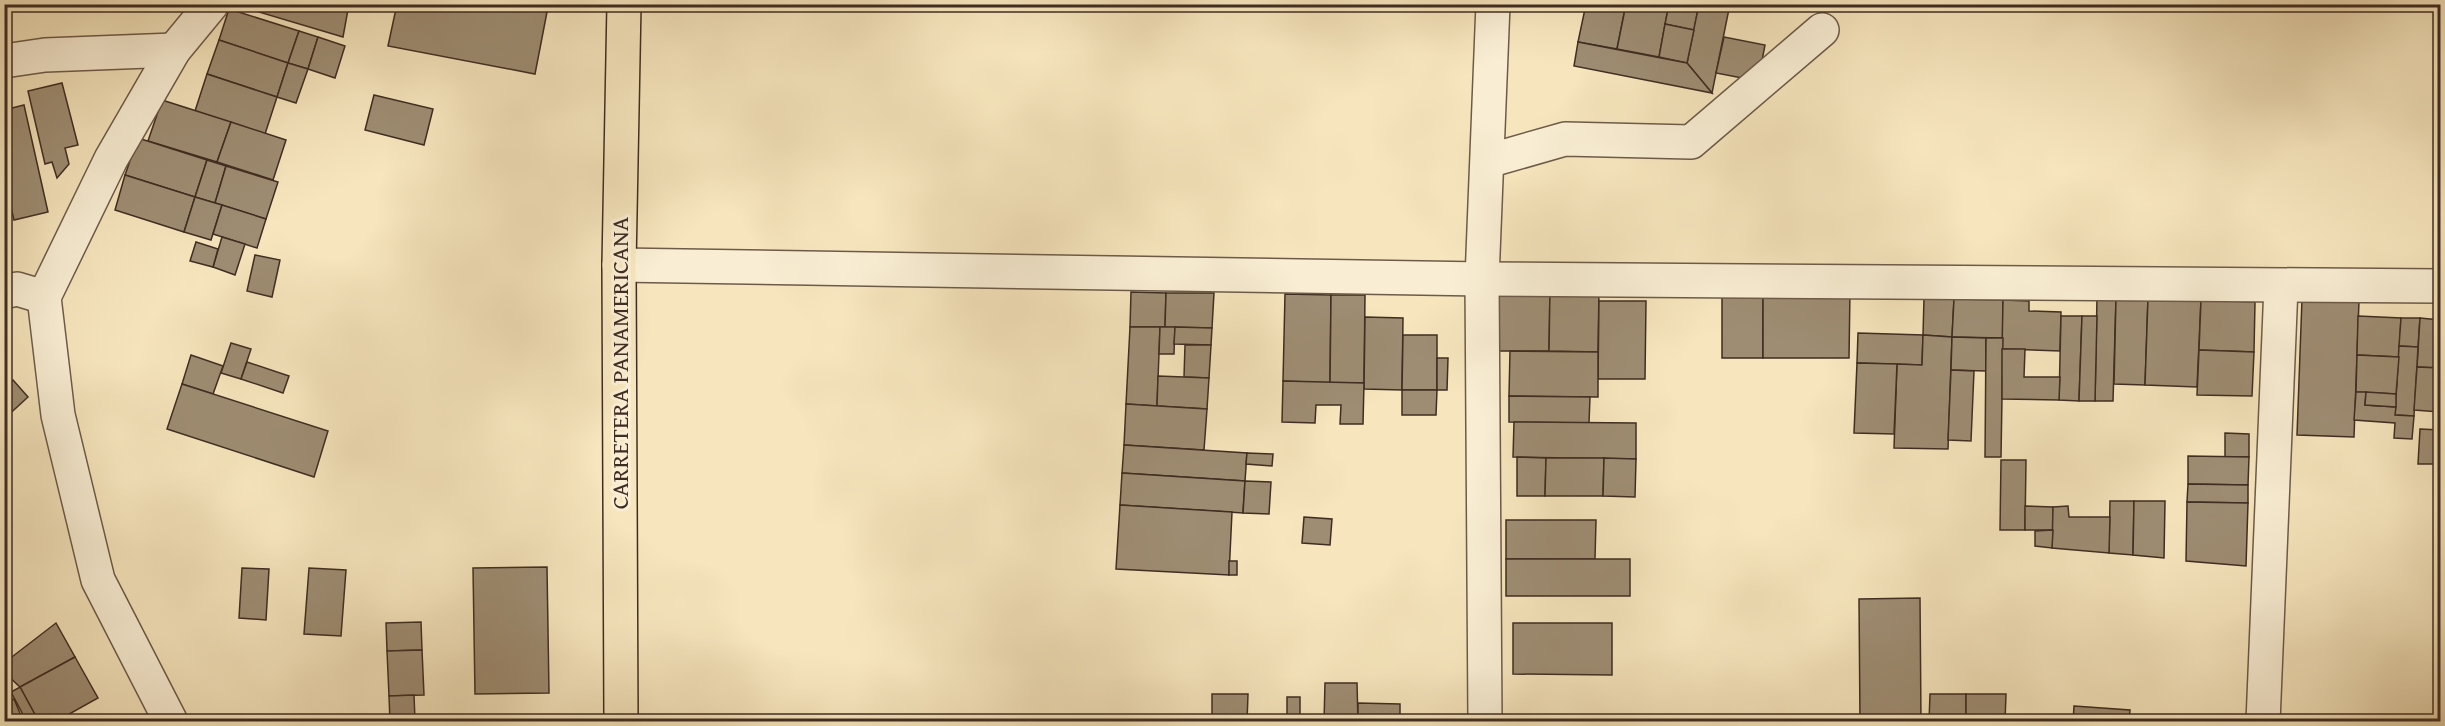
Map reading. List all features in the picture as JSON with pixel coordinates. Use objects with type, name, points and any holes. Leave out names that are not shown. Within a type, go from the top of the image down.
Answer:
[{"type":"highway","name":"CARRETERA PANAMERICANA","points":[[621,722],[619,265],[624,4]]},
{"type":"street","points":[[171,722],[99,580],[58,415],[44,297],[111,159],[174,51],[212,4]]},
{"type":"street","points":[[1485,722],[1482,279],[1493,4]]},
{"type":"street","points":[[1488,161],[1565,139],[1691,142],[1822,30]]},
{"type":"street","points":[[4,61],[45,55],[174,51]]},
{"type":"street","points":[[619,265],[1482,279],[2440,286]]},
{"type":"street","points":[[2263,722],[2281,285]]},
{"type":"street","points":[[4,292],[16,289],[44,297]]},
{"type":"building","points":[[232,4],[349,4],[343,37]]},
{"type":"building","points":[[397,4],[506,4],[547,12],[535,74],[388,46]]},
{"type":"building","points":[[506,4],[538,4],[537,10]]},
{"type":"building","points":[[1586,4],[1626,4],[1617,49],[1578,42]]},
{"type":"building","points":[[1626,4],[1669,4],[1659,57],[1617,49]]},
{"type":"building","points":[[1669,4],[1699,4],[1694,30],[1665,24]]},
{"type":"building","points":[[1699,4],[1730,4],[1712,93],[1687,63]]},
{"type":"building","points":[[229,9],[299,31],[288,63],[219,40]]},
{"type":"building","points":[[1665,24],[1694,30],[1687,63],[1659,57]]},
{"type":"building","points":[[299,31],[318,37],[308,69],[288,63]]},
{"type":"building","points":[[318,37],[345,46],[335,78],[308,69]]},
{"type":"building","points":[[1724,37],[1765,45],[1758,81],[1716,73]]},
{"type":"building","points":[[219,40],[288,63],[277,97],[207,74]]},
{"type":"building","points":[[1578,42],[1687,63],[1712,93],[1574,66]]},
{"type":"building","points":[[288,63],[308,69],[296,103],[277,97]]},
{"type":"building","points":[[207,74],[277,97],[265,134],[195,111]]},
{"type":"building","points":[[62,83],[78,145],[65,148],[69,164],[57,178],[52,162],[45,164],[28,91]]},
{"type":"building","points":[[374,95],[433,109],[424,145],[365,130]]},
{"type":"building","points":[[162,100],[231,122],[217,162],[148,141]]},
{"type":"building","points":[[24,105],[48,212],[14,220],[4,178],[4,110]]},
{"type":"building","points":[[231,122],[286,140],[273,180],[217,162]]},
{"type":"building","points":[[138,138],[207,160],[195,197],[125,175]]},
{"type":"building","points":[[207,160],[226,166],[215,203],[195,197]]},
{"type":"building","points":[[226,166],[278,182],[266,219],[215,203]]},
{"type":"building","points":[[125,175],[195,197],[184,232],[115,210]]},
{"type":"building","points":[[195,197],[222,205],[211,240],[184,232]]},
{"type":"building","points":[[222,205],[266,219],[257,248],[213,234]]},
{"type":"building","points":[[222,237],[245,244],[235,275],[213,267]]},
{"type":"building","points":[[196,242],[218,249],[213,267],[190,261]]},
{"type":"building","points":[[255,255],[280,260],[272,297],[247,291]]},
{"type":"building","points":[[1496,289],[1550,289],[1549,351],[1495,351]]},
{"type":"building","points":[[1550,289],[1599,290],[1598,352],[1549,351]]},
{"type":"building","points":[[1722,291],[1763,292],[1763,358],[1722,358]]},
{"type":"building","points":[[1850,291],[1849,358],[1763,358],[1763,292]]},
{"type":"building","points":[[1131,292],[1166,293],[1165,327],[1130,327]]},
{"type":"building","points":[[1166,293],[1214,293],[1212,328],[1165,327]]},
{"type":"building","points":[[1285,294],[1331,295],[1330,383],[1283,381]]},
{"type":"building","points":[[1331,295],[1365,295],[1364,383],[1330,383]]},
{"type":"building","points":[[2097,297],[2116,298],[2113,401],[2095,401]]},
{"type":"building","points":[[1924,298],[1954,299],[1952,337],[1923,335]]},
{"type":"building","points":[[2116,298],[2148,298],[2145,385],[2114,384]]},
{"type":"building","points":[[2148,298],[2201,300],[2197,387],[2145,385]]},
{"type":"building","points":[[1954,299],[2003,300],[2003,338],[1952,337]]},
{"type":"building","points":[[2302,299],[2359,301],[2354,437],[2297,435]]},
{"type":"building","points":[[2003,300],[2029,301],[2029,311],[2061,312],[2060,351],[2002,349]]},
{"type":"building","points":[[2201,300],[2255,302],[2254,352],[2199,350]]},
{"type":"building","points":[[1599,301],[1646,301],[1645,379],[1598,379]]},
{"type":"building","points":[[2061,316],[2082,316],[2079,401],[2059,400]]},
{"type":"building","points":[[2082,316],[2097,316],[2095,401],[2079,401]]},
{"type":"building","points":[[2358,316],[2401,318],[2399,357],[2357,355]]},
{"type":"building","points":[[1365,317],[1403,318],[1402,390],[1364,389]]},
{"type":"building","points":[[2401,318],[2420,318],[2418,347],[2399,346]]},
{"type":"building","points":[[2420,318],[2440,320],[2440,368],[2417,367]]},
{"type":"building","points":[[1130,327],[1160,327],[1157,406],[1126,404]]},
{"type":"building","points":[[1160,327],[1175,327],[1174,354],[1159,354]]},
{"type":"building","points":[[1175,327],[1212,328],[1211,345],[1174,344]]},
{"type":"building","points":[[1858,333],[1923,335],[1922,365],[1857,363]]},
{"type":"building","points":[[1403,335],[1437,335],[1437,390],[1402,390]]},
{"type":"building","points":[[1923,335],[1952,337],[1948,449],[1894,448],[1897,364],[1922,365]]},
{"type":"building","points":[[1952,337],[1986,338],[1986,371],[1951,370]]},
{"type":"building","points":[[1986,338],[2003,338],[2001,457],[1985,457]]},
{"type":"building","points":[[231,343],[251,349],[241,379],[221,373]]},
{"type":"building","points":[[1185,345],[1211,345],[1209,378],[1184,377]]},
{"type":"building","points":[[2399,346],[2418,347],[2414,416],[2395,415]]},
{"type":"building","points":[[2002,349],[2025,349],[2024,377],[2060,377],[2059,400],[2002,399]]},
{"type":"building","points":[[2199,350],[2254,352],[2252,396],[2197,395]]},
{"type":"building","points":[[1510,351],[1598,352],[1598,397],[1509,396]]},
{"type":"building","points":[[191,355],[223,366],[213,394],[182,384]]},
{"type":"building","points":[[2357,355],[2399,357],[2396,394],[2356,392]]},
{"type":"building","points":[[1437,358],[1448,358],[1447,390],[1437,390]]},
{"type":"building","points":[[247,362],[289,376],[283,393],[241,379]]},
{"type":"building","points":[[1857,363],[1897,364],[1894,434],[1854,433]]},
{"type":"building","points":[[2417,367],[2440,368],[2440,412],[2414,410]]},
{"type":"building","points":[[1951,370],[1974,371],[1971,441],[1948,440]]},
{"type":"building","points":[[1158,376],[1209,378],[1207,409],[1157,406]]},
{"type":"building","points":[[13,380],[28,397],[4,419],[4,388]]},
{"type":"building","points":[[1283,381],[1364,383],[1363,424],[1340,424],[1341,405],[1316,405],[1315,423],[1282,422]]},
{"type":"building","points":[[182,384],[328,431],[314,477],[167,429]]},
{"type":"building","points":[[1402,390],[1437,390],[1436,415],[1402,415]]},
{"type":"building","points":[[2356,392],[2366,392],[2365,405],[2396,407],[2395,415],[2414,416],[2412,439],[2394,438],[2395,423],[2354,420]]},
{"type":"building","points":[[2366,392],[2396,394],[2396,407],[2365,405]]},
{"type":"building","points":[[1509,396],[1590,397],[1589,423],[1509,422]]},
{"type":"building","points":[[1126,404],[1207,409],[1204,450],[1124,445]]},
{"type":"building","points":[[1514,422],[1636,423],[1636,459],[1513,457]]},
{"type":"building","points":[[2420,429],[2440,430],[2440,464],[2418,464]]},
{"type":"building","points":[[2225,433],[2249,434],[2249,457],[2225,457]]},
{"type":"building","points":[[1124,445],[1247,453],[1245,481],[1122,473]]},
{"type":"building","points":[[1247,453],[1273,454],[1272,466],[1246,464]]},
{"type":"building","points":[[2188,456],[2249,457],[2248,485],[2188,484]]},
{"type":"building","points":[[1517,457],[1546,458],[1545,496],[1517,496]]},
{"type":"building","points":[[1546,458],[1604,458],[1603,496],[1545,496]]},
{"type":"building","points":[[1604,458],[1636,459],[1635,497],[1603,496]]},
{"type":"building","points":[[2001,460],[2026,460],[2025,530],[2000,530]]},
{"type":"building","points":[[1122,473],[1245,481],[1243,513],[1120,505]]},
{"type":"building","points":[[1245,481],[1271,482],[1269,514],[1243,513]]},
{"type":"building","points":[[2188,484],[2248,485],[2248,503],[2187,502]]},
{"type":"building","points":[[2110,501],[2134,501],[2133,555],[2109,553]]},
{"type":"building","points":[[2134,501],[2165,501],[2164,558],[2133,555]]},
{"type":"building","points":[[2187,502],[2248,503],[2246,566],[2186,561]]},
{"type":"building","points":[[1120,505],[1232,512],[1229,575],[1116,569]]},
{"type":"building","points":[[2025,506],[2053,507],[2053,530],[2025,530]]},
{"type":"building","points":[[2068,506],[2069,517],[2110,517],[2109,553],[2052,548],[2053,507]]},
{"type":"building","points":[[1304,517],[1332,519],[1330,545],[1302,543]]},
{"type":"building","points":[[1506,520],[1596,520],[1595,559],[1506,559]]},
{"type":"building","points":[[2053,530],[2052,548],[2035,546],[2035,531]]},
{"type":"building","points":[[1506,559],[1630,559],[1630,596],[1506,596]]},
{"type":"building","points":[[1229,561],[1237,561],[1237,575],[1229,575]]},
{"type":"building","points":[[547,567],[549,693],[475,694],[473,568]]},
{"type":"building","points":[[242,568],[269,569],[266,620],[239,618]]},
{"type":"building","points":[[309,568],[346,570],[341,636],[304,634]]},
{"type":"building","points":[[1920,598],[1921,722],[1860,722],[1859,599]]},
{"type":"building","points":[[421,622],[422,650],[387,651],[386,623]]},
{"type":"building","points":[[56,623],[75,657],[20,687],[4,672],[4,663]]},
{"type":"building","points":[[1513,623],[1612,623],[1612,675],[1513,674]]},
{"type":"building","points":[[422,650],[424,695],[389,696],[387,651]]},
{"type":"building","points":[[75,657],[98,698],[55,722],[39,722],[20,687]]},
{"type":"building","points":[[1325,683],[1357,683],[1358,722],[1324,722]]},
{"type":"building","points":[[20,687],[39,722],[27,722],[11,692]]},
{"type":"building","points":[[1212,694],[1248,694],[1247,722],[1212,722]]},
{"type":"building","points":[[1930,694],[1966,694],[1966,722],[1929,722]]},
{"type":"building","points":[[1966,694],[2006,694],[2005,722],[1966,722]]},
{"type":"building","points":[[414,695],[415,720],[390,721],[389,696]]},
{"type":"building","points":[[1287,697],[1300,697],[1300,717],[1287,717]]},
{"type":"building","points":[[14,699],[22,718],[13,722],[4,722],[4,703]]},
{"type":"building","points":[[1358,703],[1400,704],[1400,722],[1358,722]]},
{"type":"building","points":[[2074,706],[2130,710],[2129,722],[2073,722]]},
{"type":"building","points":[[1145,715],[1177,716],[1177,722],[1144,722]]},
{"type":"building","points":[[1247,717],[1300,717],[1300,722],[1247,722]]},
{"type":"building","points":[[481,718],[481,722],[390,722],[390,721]]}]
